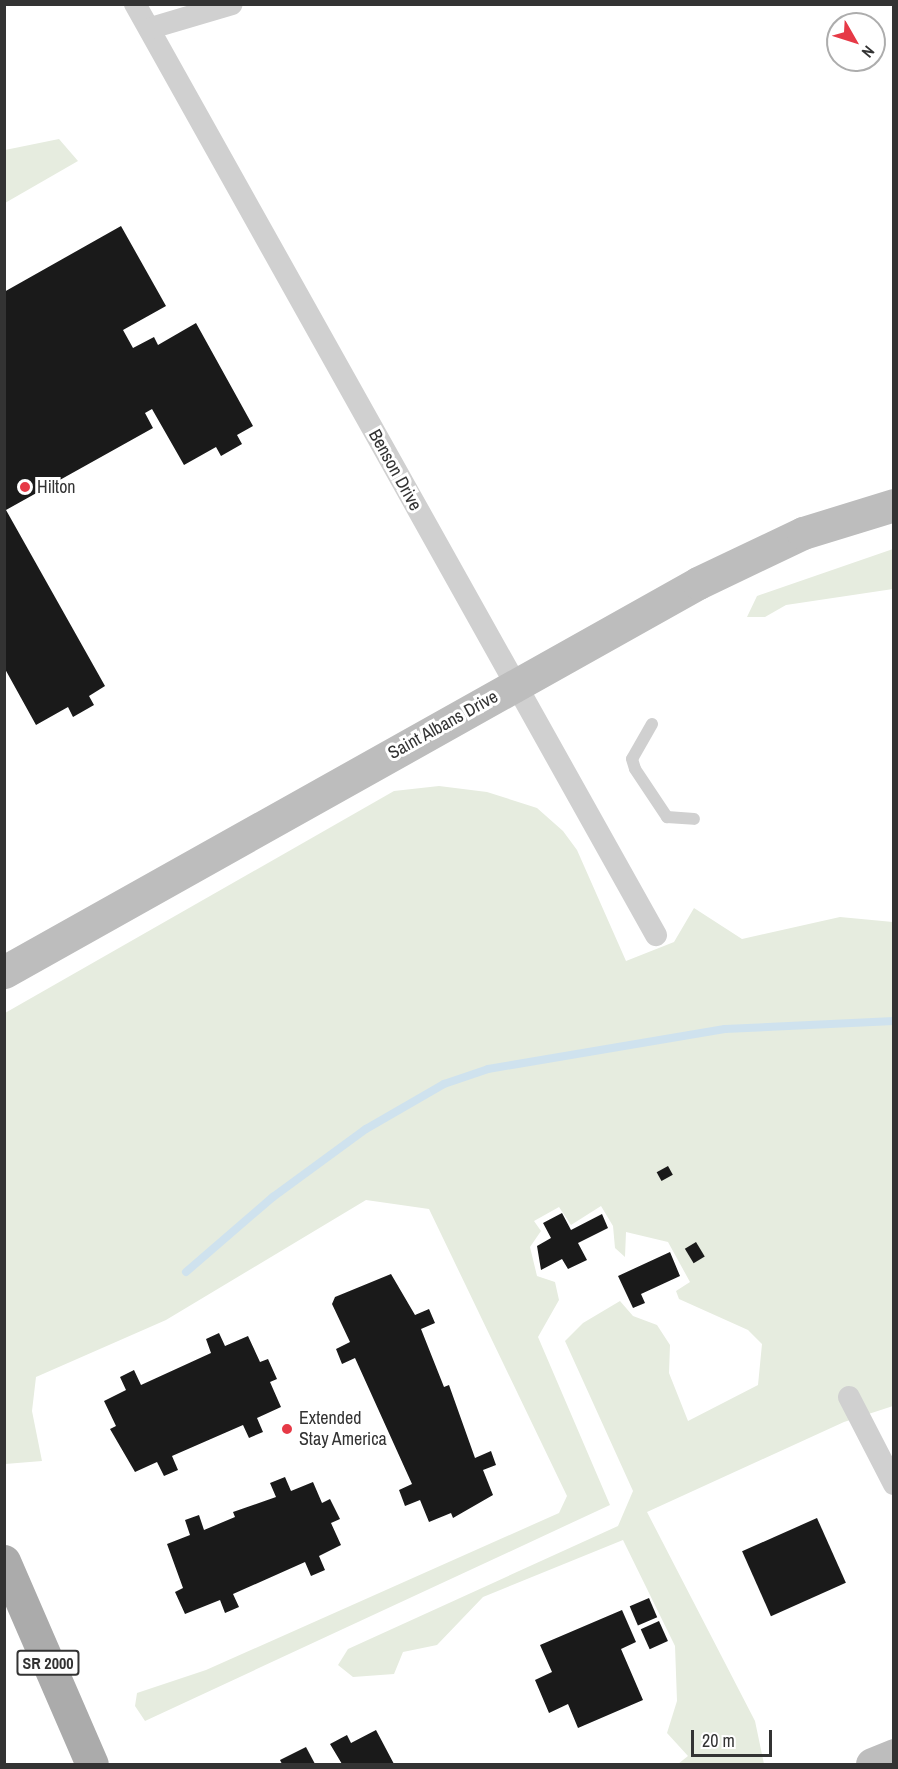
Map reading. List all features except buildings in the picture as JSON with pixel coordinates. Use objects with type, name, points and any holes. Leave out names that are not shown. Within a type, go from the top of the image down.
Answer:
[{"type":"main road","name":"SR 2000","points":[[4,1561],[92,1764]]},
{"type":"street","name":"Benson Drive","points":[[135,4],[151,28],[656,935]]},
{"type":"street","points":[[151,28],[232,4]]},
{"type":"street","name":"Saint Albans Drive","points":[[4,972],[517,683],[765,548],[894,505]]},
{"type":"street","points":[[849,1397],[894,1484]]},
{"type":"street","points":[[873,1764],[894,1755]]},
{"type":"lane","points":[[652,724],[632,759],[635,769],[667,818],[694,819]]},
{"type":"shaded area","points":[[59,139],[78,161],[5,203],[5,150]]},
{"type":"shaded area","points":[[893,549],[893,589],[786,605],[765,617],[747,617],[757,596]]},
{"type":"shaded area","points":[[439,786],[487,792],[537,808],[563,831],[577,850],[626,961],[674,942],[694,908],[742,939],[840,917],[893,922],[893,1406],[844,1422],[647,1512],[755,1721],[764,1764],[678,1764],[688,1756],[667,1733],[677,1701],[675,1646],[623,1540],[483,1597],[437,1645],[403,1652],[394,1674],[353,1677],[338,1665],[348,1649],[618,1526],[633,1491],[565,1341],[583,1323],[620,1301],[633,1316],[657,1325],[670,1345],[669,1373],[688,1421],[758,1385],[762,1344],[748,1330],[679,1299],[676,1291],[690,1282],[668,1242],[626,1232],[625,1257],[615,1248],[613,1226],[601,1206],[571,1225],[559,1207],[534,1221],[541,1231],[530,1247],[537,1276],[555,1282],[559,1300],[538,1337],[610,1505],[145,1721],[135,1706],[137,1693],[206,1670],[559,1513],[567,1496],[429,1209],[366,1200],[166,1320],[36,1377],[32,1411],[42,1461],[5,1464],[5,1013],[394,791]]},
{"type":"waterway","points":[[186,1272],[273,1197],[366,1129],[444,1084],[488,1069],[725,1029],[894,1021]]},
{"type":"place","name":"Hilton","points":[[25,487]]},
{"type":"place","name":"Extended Stay America","points":[[287,1429]]}]
